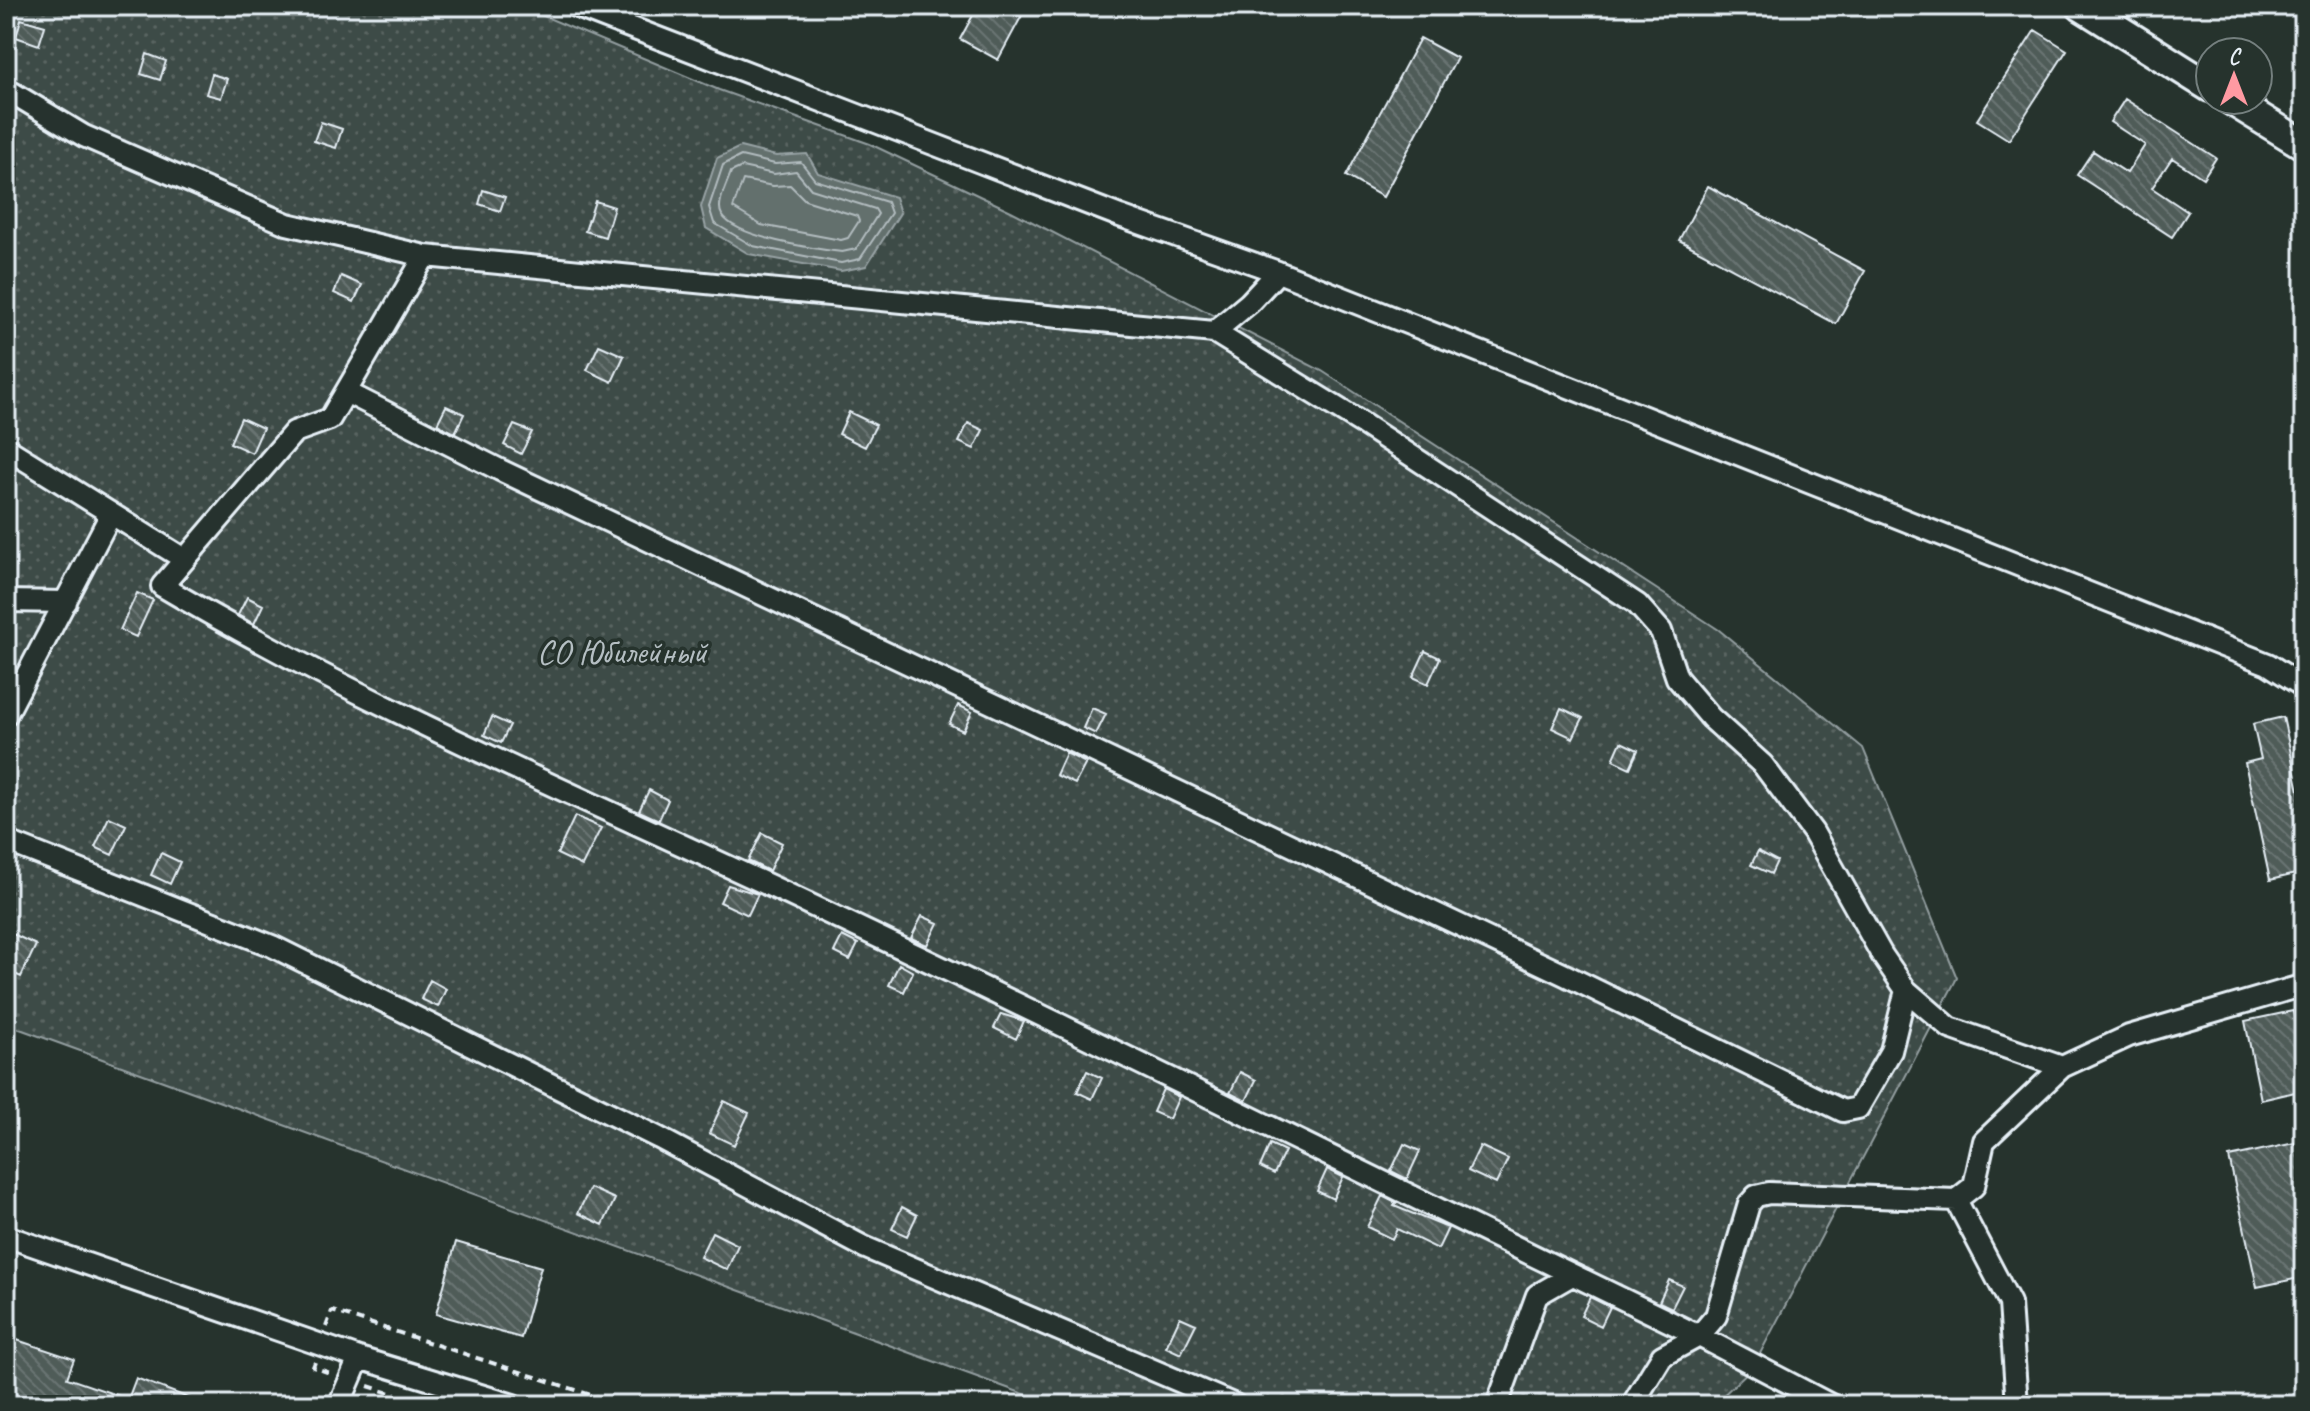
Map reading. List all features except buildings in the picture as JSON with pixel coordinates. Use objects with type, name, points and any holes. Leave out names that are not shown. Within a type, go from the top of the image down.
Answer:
[{"type":"highway","points":[[2081,6],[2194,77]]},
{"type":"highway","points":[[2257,116],[2304,145]]},
{"type":"lane","points":[[575,6],[1120,216],[1278,272],[2253,658],[2304,687]]},
{"type":"lane","points":[[6,89],[84,136],[287,224],[425,256],[1214,332],[1360,422],[1637,604],[1661,631],[1677,678],[1711,718],[1763,765],[1813,832],[1906,990],[1950,1028],[2062,1067]]},
{"type":"lane","points":[[425,256],[330,419],[294,432],[162,586],[242,634],[435,730],[810,905],[1699,1336],[1831,1405]]},
{"type":"lane","points":[[1214,332],[1249,303],[1278,272]]},
{"type":"lane","points":[[346,392],[500,470],[1565,975],[1843,1111],[1858,1108],[1891,1051],[1906,990]]},
{"type":"lane","points":[[6,448],[184,559]]},
{"type":"lane","points":[[6,715],[111,514]]},
{"type":"lane","points":[[6,601],[66,602]]},
{"type":"lane","points":[[6,841],[272,946],[659,1138],[864,1247],[1235,1405]]},
{"type":"lane","points":[[1632,1405],[1662,1356],[1699,1336],[1716,1316],[1749,1204],[1756,1196],[1769,1193],[1956,1200],[1974,1186],[1984,1141],[2062,1067],[2129,1036],[2304,985]]},
{"type":"lane","points":[[1956,1200],[2010,1303],[2017,1405]]},
{"type":"lane","points":[[6,1236],[320,1345],[513,1405]]},
{"type":"lane","points":[[1497,1405],[1537,1295],[1572,1275]]},
{"type":"lane","points":[[339,1405],[359,1358]]},
{"type":"path","points":[[320,1345],[332,1311],[622,1405]]},
{"type":"green space","name":"СО Юбилейный","points":[[6,6],[520,6],[719,90],[870,144],[1011,211],[1322,371],[1719,630],[1863,748],[1957,978],[1753,1367],[1713,1405],[1054,1405],[6,1024]]},
{"type":"water","points":[[740,147],[776,156],[807,154],[818,173],[895,197],[900,213],[866,266],[841,271],[749,254],[706,228],[701,207],[717,158]]}]
